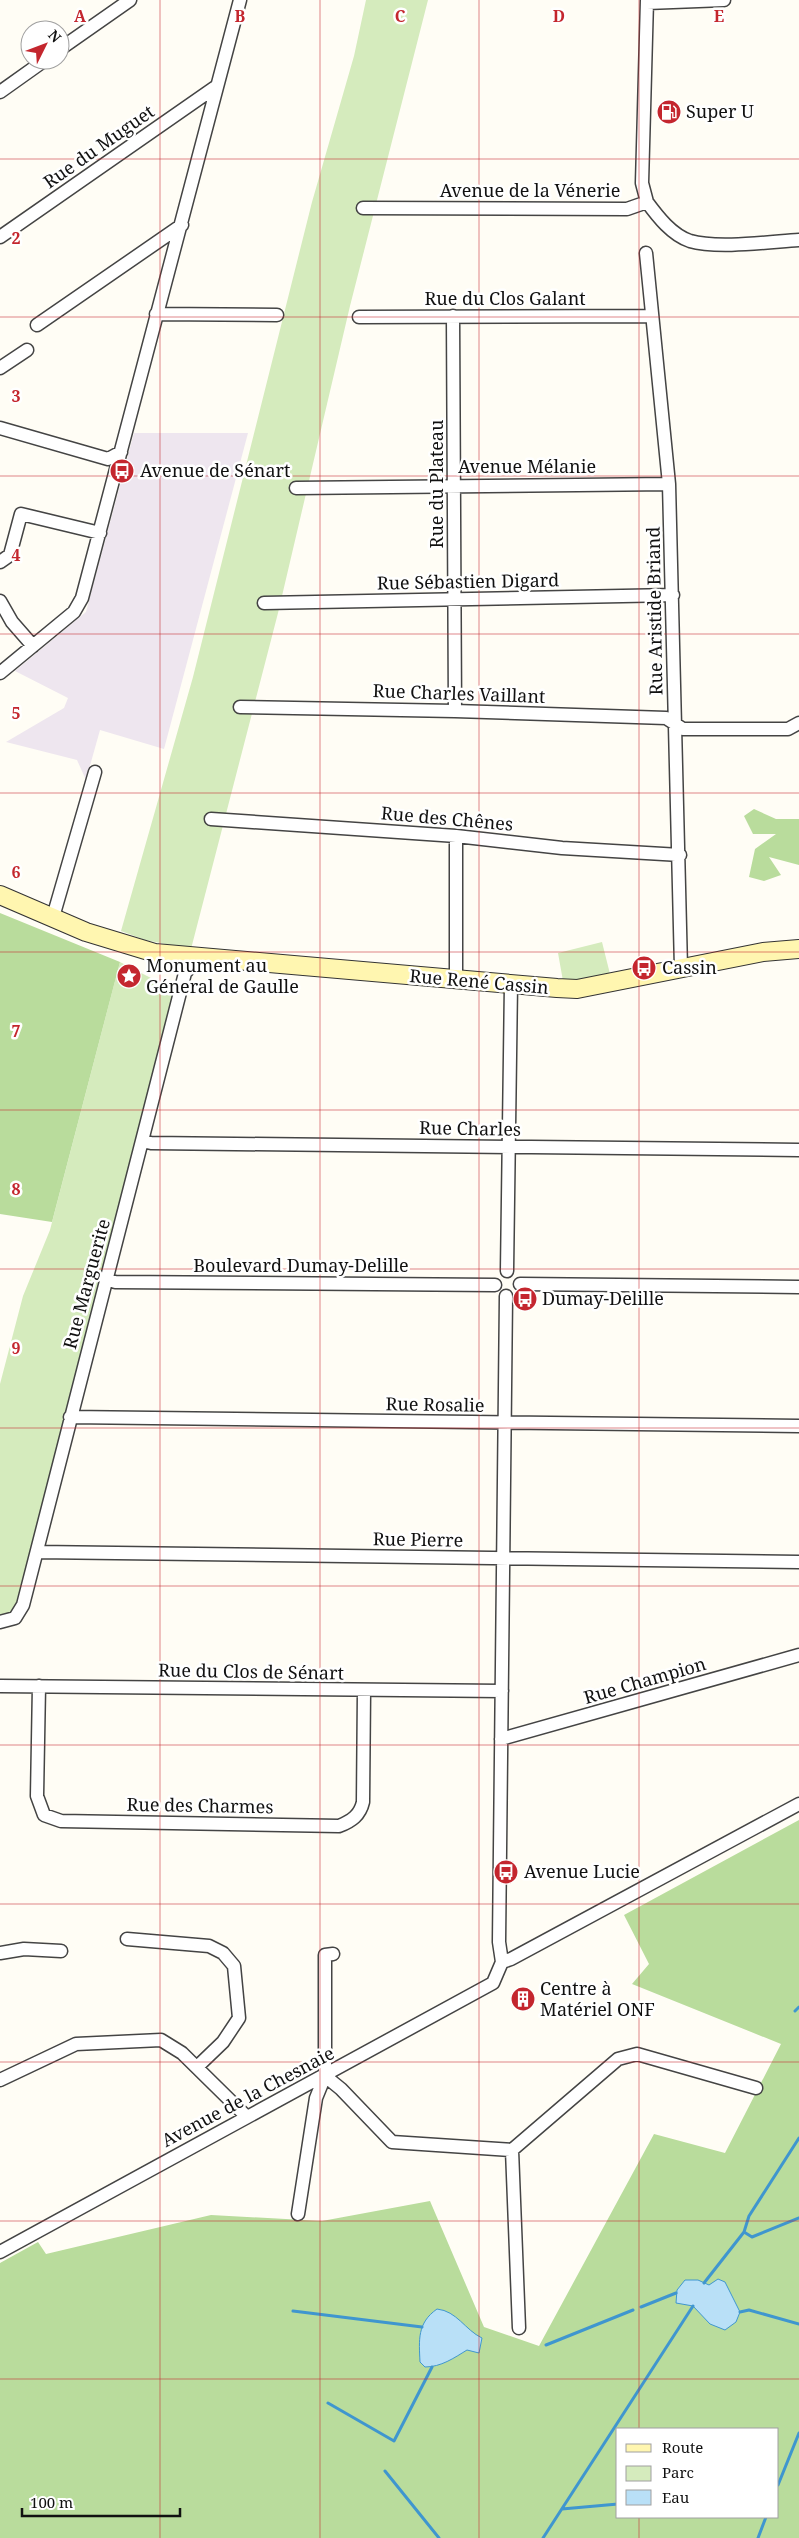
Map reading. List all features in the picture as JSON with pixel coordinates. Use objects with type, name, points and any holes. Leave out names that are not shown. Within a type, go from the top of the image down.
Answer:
[{"type":"main road","name":"Rue René Cassin","points":[[0,895],[86,932],[155,953],[456,981],[577,989],[763,952],[799,949]]},
{"type":"street","points":[[70,43],[130,0]]},
{"type":"street","points":[[0,674],[74,612],[88,581],[156,314],[182,225],[240,0]]},
{"type":"street","points":[[724,0],[647,1],[642,183],[647,202],[658,218],[689,240],[714,244],[799,240]]},
{"type":"street","points":[[0,92],[31,70]]},
{"type":"street","name":"Rue du Muguet","points":[[0,236],[217,86]]},
{"type":"street","name":"Avenue de la Vénerie","points":[[363,208],[626,209],[647,202]]},
{"type":"street","points":[[37,325],[182,225]]},
{"type":"street","name":"Rue Aristide Briand","points":[[646,253],[669,484],[680,855],[681,968]]},
{"type":"street","points":[[156,314],[277,315]]},
{"type":"street","name":"Rue du Plateau","points":[[453,316],[455,711]]},
{"type":"street","name":"Rue du Clos Galant","points":[[359,318],[652,316]]},
{"type":"street","points":[[0,368],[27,350]]},
{"type":"street","points":[[0,428],[108,459],[121,452]]},
{"type":"street","name":"Avenue Mélanie","points":[[296,488],[669,484]]},
{"type":"street","points":[[0,562],[10,555],[21,514],[100,533]]},
{"type":"street","name":"Rue Sébastien Digard","points":[[264,602],[673,595]]},
{"type":"street","points":[[0,601],[12,622],[33,646]]},
{"type":"street","name":"Rue Charles Vaillant","points":[[240,707],[455,711],[666,718],[683,729],[788,729],[799,723]]},
{"type":"street","points":[[53,917],[95,772]]},
{"type":"street","name":"Rue des Chênes","points":[[211,819],[456,836],[554,847],[680,855]]},
{"type":"street","points":[[456,836],[456,981]]},
{"type":"street","points":[[155,953],[174,962],[185,973]]},
{"type":"street","name":"Rue Marguerite","points":[[0,1622],[15,1618],[23,1605],[185,973],[199,958]]},
{"type":"street","points":[[507,1271],[511,984]]},
{"type":"street","name":"Rue Charles","points":[[142,1141],[151,1143],[799,1150]]},
{"type":"street","points":[[507,1271],[517,1276],[520,1284],[514,1294],[506,1296],[499,1294],[495,1285],[499,1274],[507,1271]]},
{"type":"street","name":"Boulevard Dumay-Delille","points":[[107,1279],[115,1282],[495,1285]]},
{"type":"street","points":[[520,1284],[799,1287]]},
{"type":"street","points":[[506,1296],[501,1739],[500,1942],[502,1962],[511,1959],[799,1804]]},
{"type":"street","name":"Rue Rosalie","points":[[70,1417],[505,1424],[799,1426]]},
{"type":"street","name":"Rue Pierre","points":[[37,1552],[799,1562]]},
{"type":"street","name":"Rue Champion","points":[[501,1739],[799,1655]]},
{"type":"street","name":"Rue du Clos de Sénart","points":[[0,1686],[502,1691]]},
{"type":"street","name":"Rue des Charmes","points":[[39,1686],[37,1796],[44,1815],[61,1821],[330,1826],[340,1826],[349,1822],[360,1812],[363,1802],[364,1691]]},
{"type":"street","points":[[128,1939],[209,1946],[223,1952],[234,1966],[239,2018],[223,2042],[197,2067]]},
{"type":"street","points":[[0,1953],[24,1949],[61,1951]]},
{"type":"street","points":[[298,2214],[316,2098],[325,2076],[325,1955],[333,1954]]},
{"type":"street","name":"Avenue de la Chesnaie","points":[[0,2252],[493,1983],[502,1962]]},
{"type":"street","points":[[0,2080],[76,2044],[161,2040],[182,2053],[247,2116]]},
{"type":"street","points":[[325,2076],[341,2089],[392,2142],[512,2150],[618,2059],[637,2054],[756,2088]]},
{"type":"street","points":[[512,2150],[519,2328]]},
{"type":"shaded area","points":[[134,433],[248,433],[164,749],[100,730],[86,780],[77,760],[6,742],[64,708],[68,698],[15,671],[86,612]]},
{"type":"green space","points":[[366,0],[428,0],[350,306],[278,613],[191,949],[145,940],[121,931],[193,677],[312,202],[354,56]]},
{"type":"green space","points":[[754,809],[776,819],[799,819],[799,865],[769,857],[781,875],[764,881],[749,877],[755,849],[776,834],[753,834],[744,816]]},
{"type":"green space","points":[[0,913],[120,962],[52,1222],[0,1214]]},
{"type":"green space","points":[[602,942],[610,974],[574,981],[563,981],[558,953]]},
{"type":"green space","points":[[120,962],[176,991],[16,1609],[4,1618],[0,1618],[0,1384],[23,1296],[50,1230]]},
{"type":"green space","points":[[799,1820],[799,2538],[0,2538],[0,2263],[38,2242],[46,2254],[211,2215],[322,2221],[430,2201],[484,2327],[539,2346],[654,2134],[725,2153],[781,2044],[632,1984],[649,1964],[624,1915]]},
{"type":"water","points":[[718,2279],[725,2282],[740,2312],[736,2322],[725,2330],[710,2324],[693,2306],[676,2303],[677,2290],[685,2280],[698,2280],[709,2285]]},
{"type":"water","points":[[437,2309],[450,2313],[482,2338],[479,2353],[467,2350],[447,2362],[431,2367],[425,2367],[420,2362],[420,2339],[423,2326],[430,2314]]},
{"type":"waterway","points":[[795,2011],[799,2007]]},
{"type":"waterway","points":[[704,2283],[744,2232],[749,2216],[799,2138]]},
{"type":"waterway","points":[[744,2232],[752,2237],[799,2218]]},
{"type":"waterway","points":[[641,2307],[676,2293]]},
{"type":"waterway","points":[[543,2538],[693,2306]]},
{"type":"waterway","points":[[546,2345],[633,2310]]},
{"type":"waterway","points":[[740,2312],[749,2310],[799,2324]]},
{"type":"waterway","points":[[293,2311],[422,2327]]},
{"type":"waterway","points":[[328,2403],[394,2441],[432,2367]]},
{"type":"waterway","points":[[779,2483],[799,2433]]},
{"type":"waterway","points":[[385,2471],[439,2538]]},
{"type":"waterway","points":[[562,2509],[616,2504]]},
{"type":"waterway","points":[[758,2538],[766,2518]]},
{"type":"place","name":"Super U","points":[[669,112]]},
{"type":"place","name":"Avenue de Sénart","points":[[122,471]]},
{"type":"place","name":"Cassin","points":[[644,968]]},
{"type":"place","name":"Monument au Géneral de Gaulle","points":[[129,976]]},
{"type":"place","name":"Dumay-Delille","points":[[525,1299]]},
{"type":"place","name":"Avenue Lucie","points":[[506,1872]]},
{"type":"place","name":"Centre à Matériel ONF","points":[[523,1999]]}]
